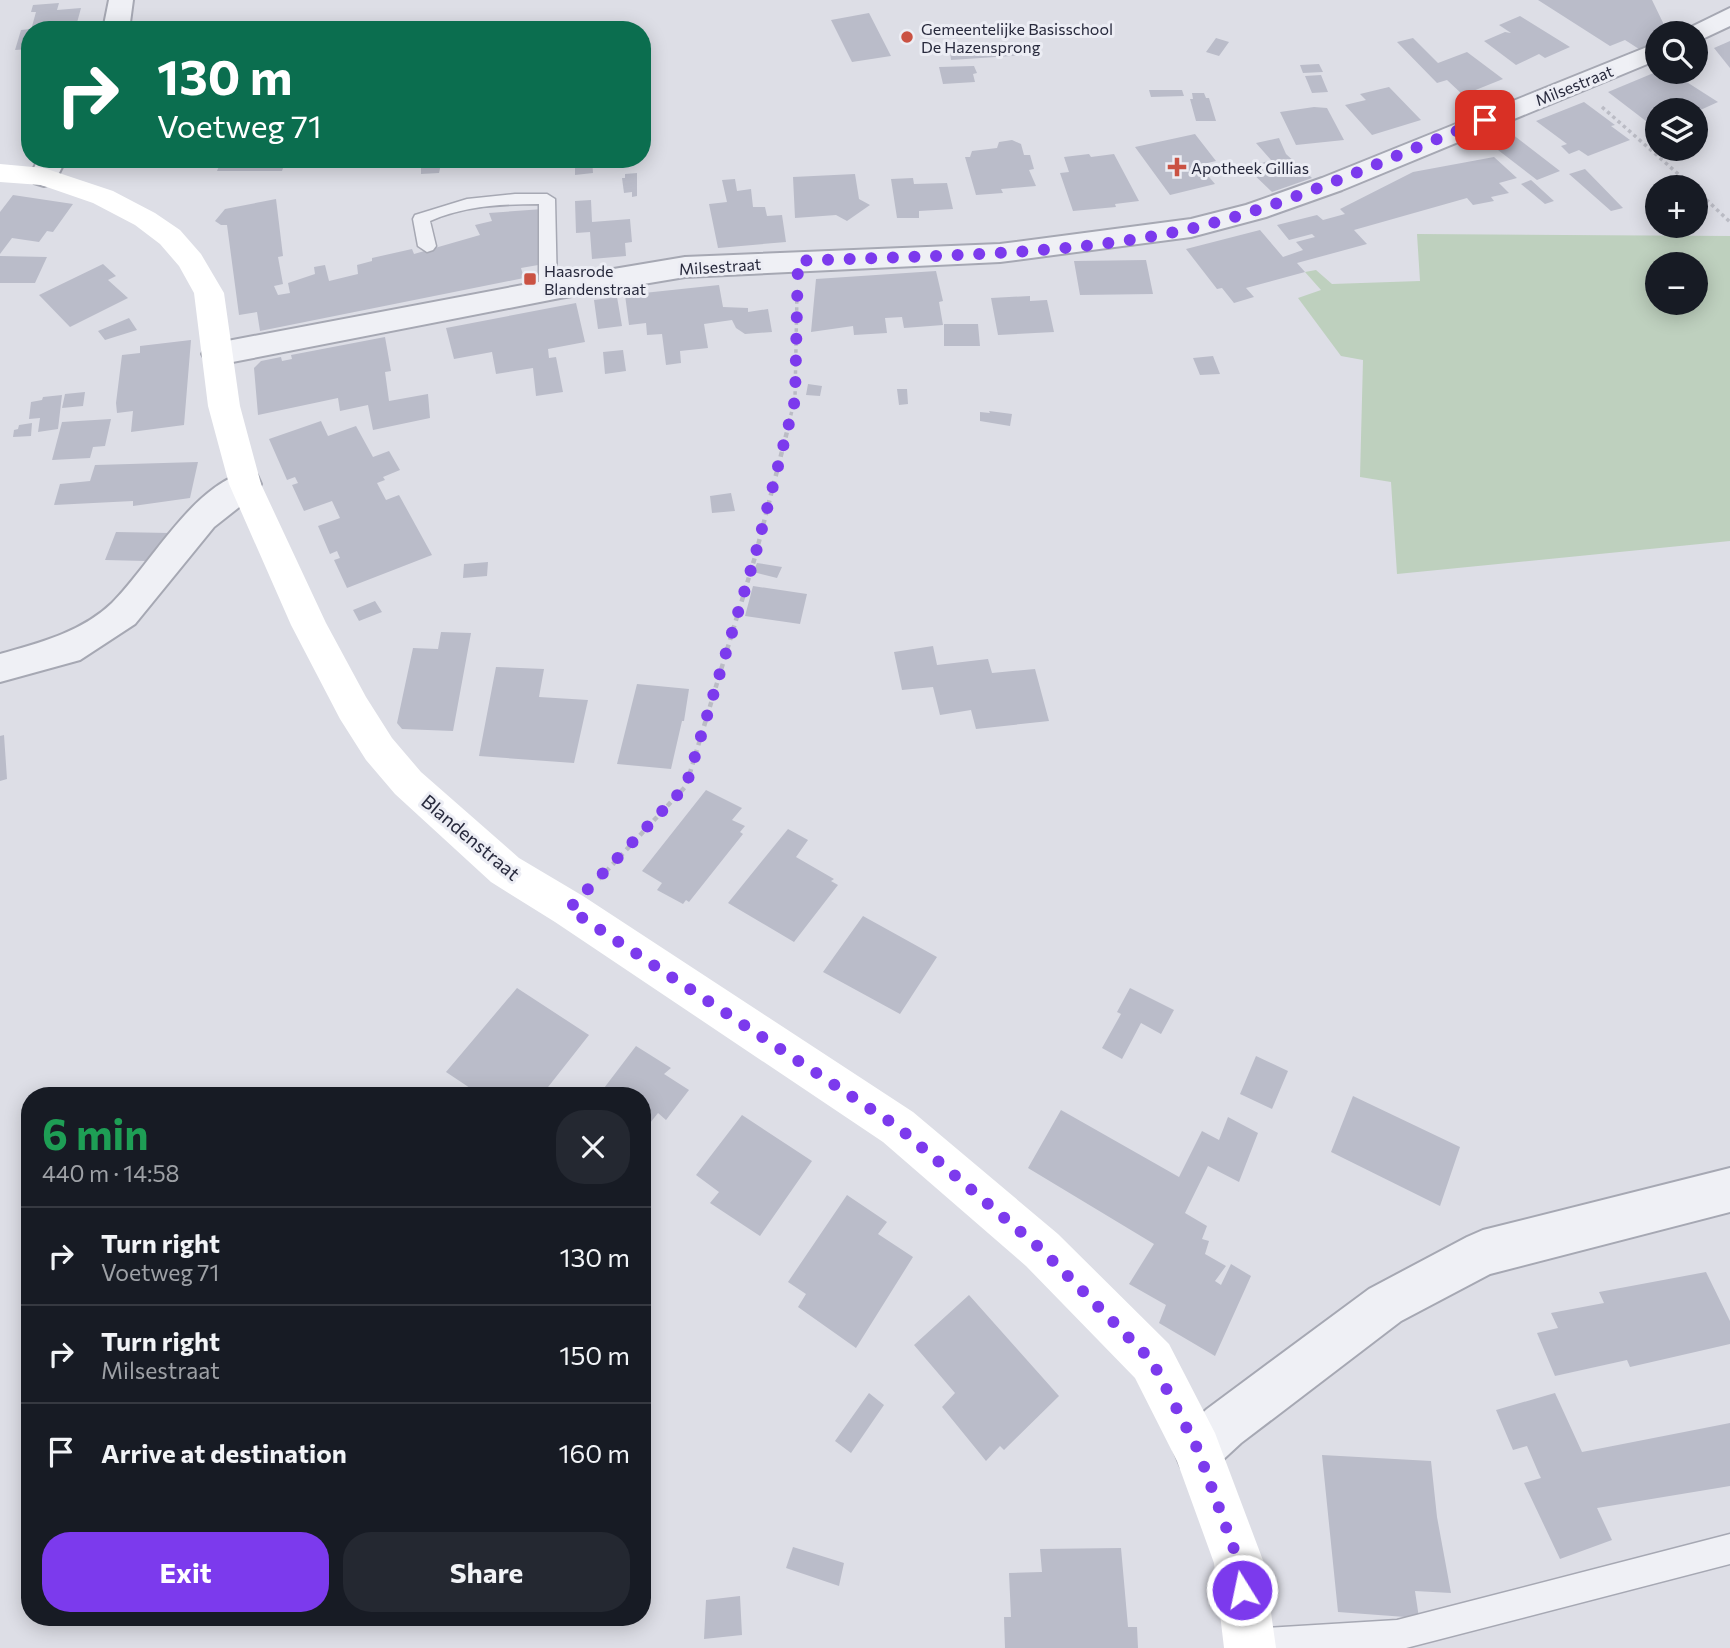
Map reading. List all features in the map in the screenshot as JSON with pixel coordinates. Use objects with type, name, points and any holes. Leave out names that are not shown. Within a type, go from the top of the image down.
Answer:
[{"type":"street","points":[[118,21],[121,0]]},
{"type":"street","points":[[1708,0],[1730,15],[1708,27]]},
{"type":"street","name":"Milsestraat","points":[[217,354],[548,290],[685,267],[1000,253],[1099,243],[1191,228],[1256,211],[1332,184],[1645,56]]},
{"type":"street","name":"Blandenstraat","points":[[0,173],[48,168],[145,219],[170,237],[191,261],[209,293],[224,406],[245,484],[309,625],[353,708],[379,749],[408,783],[505,870],[569,909],[898,1127],[1031,1241],[1152,1361],[1198,1450],[1239,1563],[1250,1646]]},
{"type":"street","points":[[0,668],[67,650],[123,614],[202,518],[245,484]]},
{"type":"street","points":[[1198,1450],[1235,1418],[1385,1305],[1483,1253],[1730,1190]]},
{"type":"lane","points":[[427,246],[421,219],[438,210],[517,199],[547,199],[548,290]]},
{"type":"lane","points":[[1250,1646],[1397,1634],[1729,1552]]},
{"type":"path","points":[[1571,88],[1612,113],[1679,175]]},
{"type":"path","points":[[1708,202],[1730,222]]},
{"type":"path","points":[[569,909],[686,786],[755,556],[795,400],[798,261]]},
{"type":"green space","points":[[1417,234],[1645,235],[1645,238],[1730,236],[1730,541],[1397,574],[1391,482],[1360,477],[1363,360],[1341,356],[1298,298],[1321,290],[1305,272],[1316,270],[1332,284],[1420,281]]},
{"type":"building","points":[[1538,0],[1652,0],[1662,21],[1645,21],[1645,46],[1639,49],[1625,40],[1610,46]]},
{"type":"building","points":[[59,3],[57,10],[81,8],[77,21],[34,21],[36,12],[31,12],[33,5]]},
{"type":"building","points":[[869,13],[891,56],[852,62],[831,20]]},
{"type":"building","points":[[1520,16],[1570,47],[1545,58],[1539,54],[1516,65],[1484,41],[1505,32],[1511,33],[1499,25]]},
{"type":"building","points":[[21,30],[21,50],[15,50]]},
{"type":"building","points":[[1216,38],[1229,42],[1219,56],[1206,52]]},
{"type":"building","points":[[1413,38],[1438,63],[1467,52],[1503,79],[1463,95],[1447,80],[1437,83],[1397,42]]},
{"type":"building","points":[[1730,41],[1730,68],[1714,48]]},
{"type":"building","points":[[1023,48],[1025,55],[951,60],[950,52]]},
{"type":"building","points":[[1319,64],[1323,72],[1303,73],[1300,65]]},
{"type":"building","points":[[974,66],[977,73],[973,74],[975,82],[943,84],[939,67]]},
{"type":"building","points":[[1321,75],[1328,92],[1312,93],[1305,76]]},
{"type":"building","points":[[1645,77],[1645,84],[1690,84],[1718,102],[1708,107],[1708,98],[1645,98],[1645,120],[1608,92]]},
{"type":"building","points":[[1389,87],[1421,120],[1372,135],[1345,105],[1366,100],[1360,94]]},
{"type":"building","points":[[1149,90],[1182,90],[1184,96],[1151,97]]},
{"type":"building","points":[[1192,93],[1204,93],[1206,98],[1209,98],[1216,121],[1196,121],[1190,99],[1193,99]]},
{"type":"building","points":[[1584,102],[1630,140],[1588,156],[1579,150],[1569,154],[1561,146],[1567,144],[1536,121]]},
{"type":"building","points":[[1327,108],[1344,140],[1296,145],[1280,112]]},
{"type":"building","points":[[1508,131],[1560,171],[1537,180],[1485,140]]},
{"type":"building","points":[[1195,134],[1216,161],[1199,165],[1215,184],[1170,195],[1135,147]]},
{"type":"building","points":[[1279,138],[1286,154],[1312,178],[1272,192],[1247,168],[1271,160],[1256,143]]},
{"type":"building","points":[[1012,140],[1021,144],[1024,155],[1030,155],[1034,169],[1029,170],[1036,186],[1001,189],[1003,193],[976,195],[965,157],[970,157],[972,151],[997,148],[999,142]]},
{"type":"building","points":[[1089,154],[1091,157],[1114,154],[1139,201],[1115,204],[1116,207],[1073,211],[1060,173],[1069,172],[1064,157]]},
{"type":"building","points":[[1494,157],[1517,178],[1499,183],[1509,193],[1491,197],[1494,201],[1473,205],[1467,198],[1354,230],[1367,244],[1297,263],[1305,272],[1246,288],[1254,297],[1234,303],[1222,288],[1217,289],[1186,249],[1260,230],[1283,257],[1303,250],[1296,242],[1315,237],[1312,234],[1289,240],[1277,225],[1317,215],[1323,220],[1345,214],[1340,209],[1413,172]]},
{"type":"building","points":[[218,168],[283,168],[282,171],[217,171]]},
{"type":"building","points":[[421,168],[440,168],[439,173],[421,174]]},
{"type":"building","points":[[575,168],[593,168],[593,173],[575,175]]},
{"type":"building","points":[[1585,169],[1623,208],[1611,211],[1569,174]]},
{"type":"building","points":[[637,173],[637,196],[632,197],[632,192],[624,193],[622,178],[625,178],[625,174]]},
{"type":"building","points":[[855,174],[859,199],[870,205],[847,221],[836,215],[795,218],[793,177]]},
{"type":"building","points":[[913,178],[914,184],[947,183],[953,209],[919,211],[919,218],[897,218],[891,179]]},
{"type":"building","points":[[735,179],[737,191],[751,189],[753,207],[765,207],[767,216],[782,215],[786,242],[718,248],[709,204],[727,202],[722,180]]},
{"type":"building","points":[[1531,180],[1554,201],[1545,204],[1521,184]]},
{"type":"building","points":[[13,195],[73,204],[53,232],[47,231],[39,242],[12,238],[0,254],[0,212]]},
{"type":"building","points":[[276,199],[283,256],[278,257],[283,284],[274,286],[278,295],[290,293],[288,283],[315,274],[314,267],[325,265],[329,281],[358,274],[357,265],[372,261],[372,258],[412,249],[414,254],[480,235],[475,225],[492,221],[489,213],[543,209],[544,264],[521,268],[524,278],[260,331],[257,312],[239,315],[227,225],[215,221],[225,209]]},
{"type":"building","points":[[591,200],[592,222],[630,219],[632,242],[625,243],[626,256],[592,259],[590,232],[576,233],[575,201]]},
{"type":"building","points":[[0,256],[47,257],[35,283],[0,283]]},
{"type":"building","points":[[1146,260],[1153,294],[1080,295],[1074,261]]},
{"type":"building","points":[[103,264],[116,276],[108,280],[128,298],[70,327],[39,295]]},
{"type":"building","points":[[936,271],[943,301],[939,302],[943,325],[904,328],[902,317],[885,318],[887,333],[854,335],[853,326],[811,332],[816,279]]},
{"type":"building","points":[[719,285],[723,307],[748,308],[748,312],[768,309],[772,332],[745,334],[736,328],[732,320],[704,324],[708,348],[680,351],[681,363],[666,365],[662,334],[647,335],[646,323],[629,325],[625,295]]},
{"type":"building","points":[[1030,296],[1030,301],[1047,300],[1054,332],[998,335],[991,298]]},
{"type":"building","points":[[617,297],[622,326],[598,329],[594,300]]},
{"type":"building","points":[[576,303],[585,342],[548,349],[549,358],[556,357],[563,392],[536,396],[533,368],[496,374],[492,352],[454,359],[446,328]]},
{"type":"building","points":[[129,318],[137,330],[105,340],[98,331]]},
{"type":"building","points":[[944,324],[978,324],[980,346],[944,346]]},
{"type":"building","points":[[385,337],[391,371],[385,372],[389,401],[428,394],[430,418],[373,430],[368,405],[340,411],[338,398],[258,415],[254,368],[261,361],[281,357],[282,361],[292,359],[291,355]]},
{"type":"building","points":[[191,340],[184,425],[131,432],[133,411],[117,413],[122,355],[140,353],[140,346]]},
{"type":"building","points":[[623,350],[626,371],[605,374],[603,352]]},
{"type":"building","points":[[1213,356],[1220,374],[1200,375],[1193,358]]},
{"type":"building","points":[[808,384],[822,386],[820,396],[806,395]]},
{"type":"building","points":[[897,389],[907,389],[908,404],[899,405]]},
{"type":"building","points":[[85,392],[83,406],[62,408],[65,394]]},
{"type":"building","points":[[62,395],[58,429],[38,432],[40,418],[29,419],[31,402],[42,400],[43,397]]},
{"type":"building","points":[[989,411],[1012,414],[1010,426],[980,421],[980,412],[990,413]]},
{"type":"building","points":[[111,419],[105,446],[93,447],[90,458],[52,460],[62,422]]},
{"type":"building","points":[[321,421],[328,436],[356,426],[373,457],[389,451],[400,470],[383,477],[385,480],[377,483],[386,500],[399,495],[432,555],[347,588],[334,560],[340,558],[337,551],[330,554],[318,526],[340,518],[332,501],[304,511],[292,485],[298,483],[295,477],[287,480],[269,439]]},
{"type":"building","points":[[32,423],[31,436],[13,437],[14,430],[18,429],[19,425]]},
{"type":"building","points":[[198,462],[190,498],[133,506],[133,501],[54,505],[60,484],[90,481],[95,465]]},
{"type":"building","points":[[731,493],[735,511],[712,513],[710,496]]},
{"type":"building","points":[[116,532],[170,533],[146,561],[105,560]]},
{"type":"building","points":[[488,562],[487,576],[463,578],[464,564]]},
{"type":"building","points":[[757,563],[782,567],[777,578],[753,572]]},
{"type":"building","points":[[753,586],[807,594],[800,624],[745,616]]},
{"type":"building","points":[[375,601],[382,612],[359,621],[353,610]]},
{"type":"building","points":[[441,632],[471,633],[453,731],[402,729],[397,723],[413,648],[438,649]]},
{"type":"building","points":[[933,646],[937,665],[988,659],[992,673],[1035,669],[1049,721],[976,729],[971,710],[940,715],[933,687],[902,690],[894,652]]},
{"type":"building","points":[[496,667],[544,669],[539,697],[588,700],[574,763],[479,756]]},
{"type":"building","points":[[637,684],[689,689],[684,721],[671,769],[617,764]]},
{"type":"building","points":[[4,735],[7,779],[0,781],[0,736]]},
{"type":"building","points":[[706,790],[742,808],[732,820],[745,826],[740,832],[743,834],[689,902],[686,900],[683,904],[657,890],[662,883],[642,871]]},
{"type":"building","points":[[788,829],[808,840],[796,857],[834,879],[831,881],[838,885],[794,942],[728,903]]},
{"type":"building","points":[[863,916],[937,957],[900,1014],[823,972]]},
{"type":"building","points":[[517,988],[589,1035],[548,1087],[468,1087],[446,1072]]},
{"type":"building","points":[[1130,988],[1174,1010],[1161,1034],[1141,1023],[1122,1059],[1102,1048],[1121,1014],[1117,1012]]},
{"type":"building","points":[[636,1046],[671,1068],[664,1074],[689,1090],[666,1120],[658,1113],[651,1122],[651,1087],[605,1087]]},
{"type":"building","points":[[1256,1056],[1288,1071],[1272,1109],[1240,1094]]},
{"type":"building","points":[[1353,1096],[1460,1147],[1440,1206],[1331,1152]]},
{"type":"building","points":[[1061,1110],[1179,1177],[1202,1131],[1219,1140],[1228,1117],[1258,1133],[1239,1182],[1208,1166],[1185,1213],[1207,1226],[1202,1239],[1209,1241],[1205,1254],[1226,1266],[1215,1281],[1221,1285],[1231,1264],[1251,1276],[1215,1356],[1159,1323],[1166,1305],[1129,1284],[1154,1244],[1028,1168]]},
{"type":"building","points":[[742,1115],[812,1161],[760,1236],[710,1203],[719,1192],[696,1175]]},
{"type":"building","points":[[847,1195],[887,1222],[878,1234],[913,1257],[856,1348],[798,1307],[806,1294],[788,1282]]},
{"type":"building","points":[[1706,1272],[1730,1321],[1730,1344],[1630,1367],[1627,1360],[1555,1376],[1537,1333],[1558,1328],[1551,1313],[1604,1303],[1599,1292]]},
{"type":"building","points":[[969,1295],[1059,1396],[1004,1450],[1000,1446],[986,1461],[942,1407],[955,1393],[914,1345]]},
{"type":"building","points":[[869,1393],[884,1405],[851,1453],[835,1441]]},
{"type":"building","points":[[1555,1393],[1582,1452],[1730,1423],[1730,1486],[1597,1508],[1612,1540],[1560,1559],[1524,1483],[1541,1478],[1527,1446],[1513,1450],[1496,1410]]},
{"type":"building","points":[[1322,1455],[1431,1461],[1437,1517],[1451,1593],[1415,1591],[1419,1618],[1338,1612]]},
{"type":"building","points":[[793,1547],[844,1563],[839,1586],[786,1568]]},
{"type":"building","points":[[1121,1548],[1128,1627],[1137,1627],[1138,1648],[1005,1648],[1004,1617],[1011,1617],[1009,1573],[1042,1572],[1040,1549]]},
{"type":"building","points":[[740,1596],[742,1635],[704,1639],[706,1600]]},
{"type":"place","name":"Gemeentelijke Basisschool De Hazensprong","points":[[907,37]]},
{"type":"place","name":"Apotheek Gillias","points":[[1177,167]]},
{"type":"place","name":"Haasrode Blandenstraat","points":[[530,279]]},
{"type":"route","points":[[1242,1590],[1239,1563],[1198,1450],[1152,1361],[1042,1250],[898,1127],[569,909],[686,786],[755,556],[795,400],[798,261],[1000,253],[1099,243],[1191,228],[1256,211],[1332,184],[1485,120]]}]
